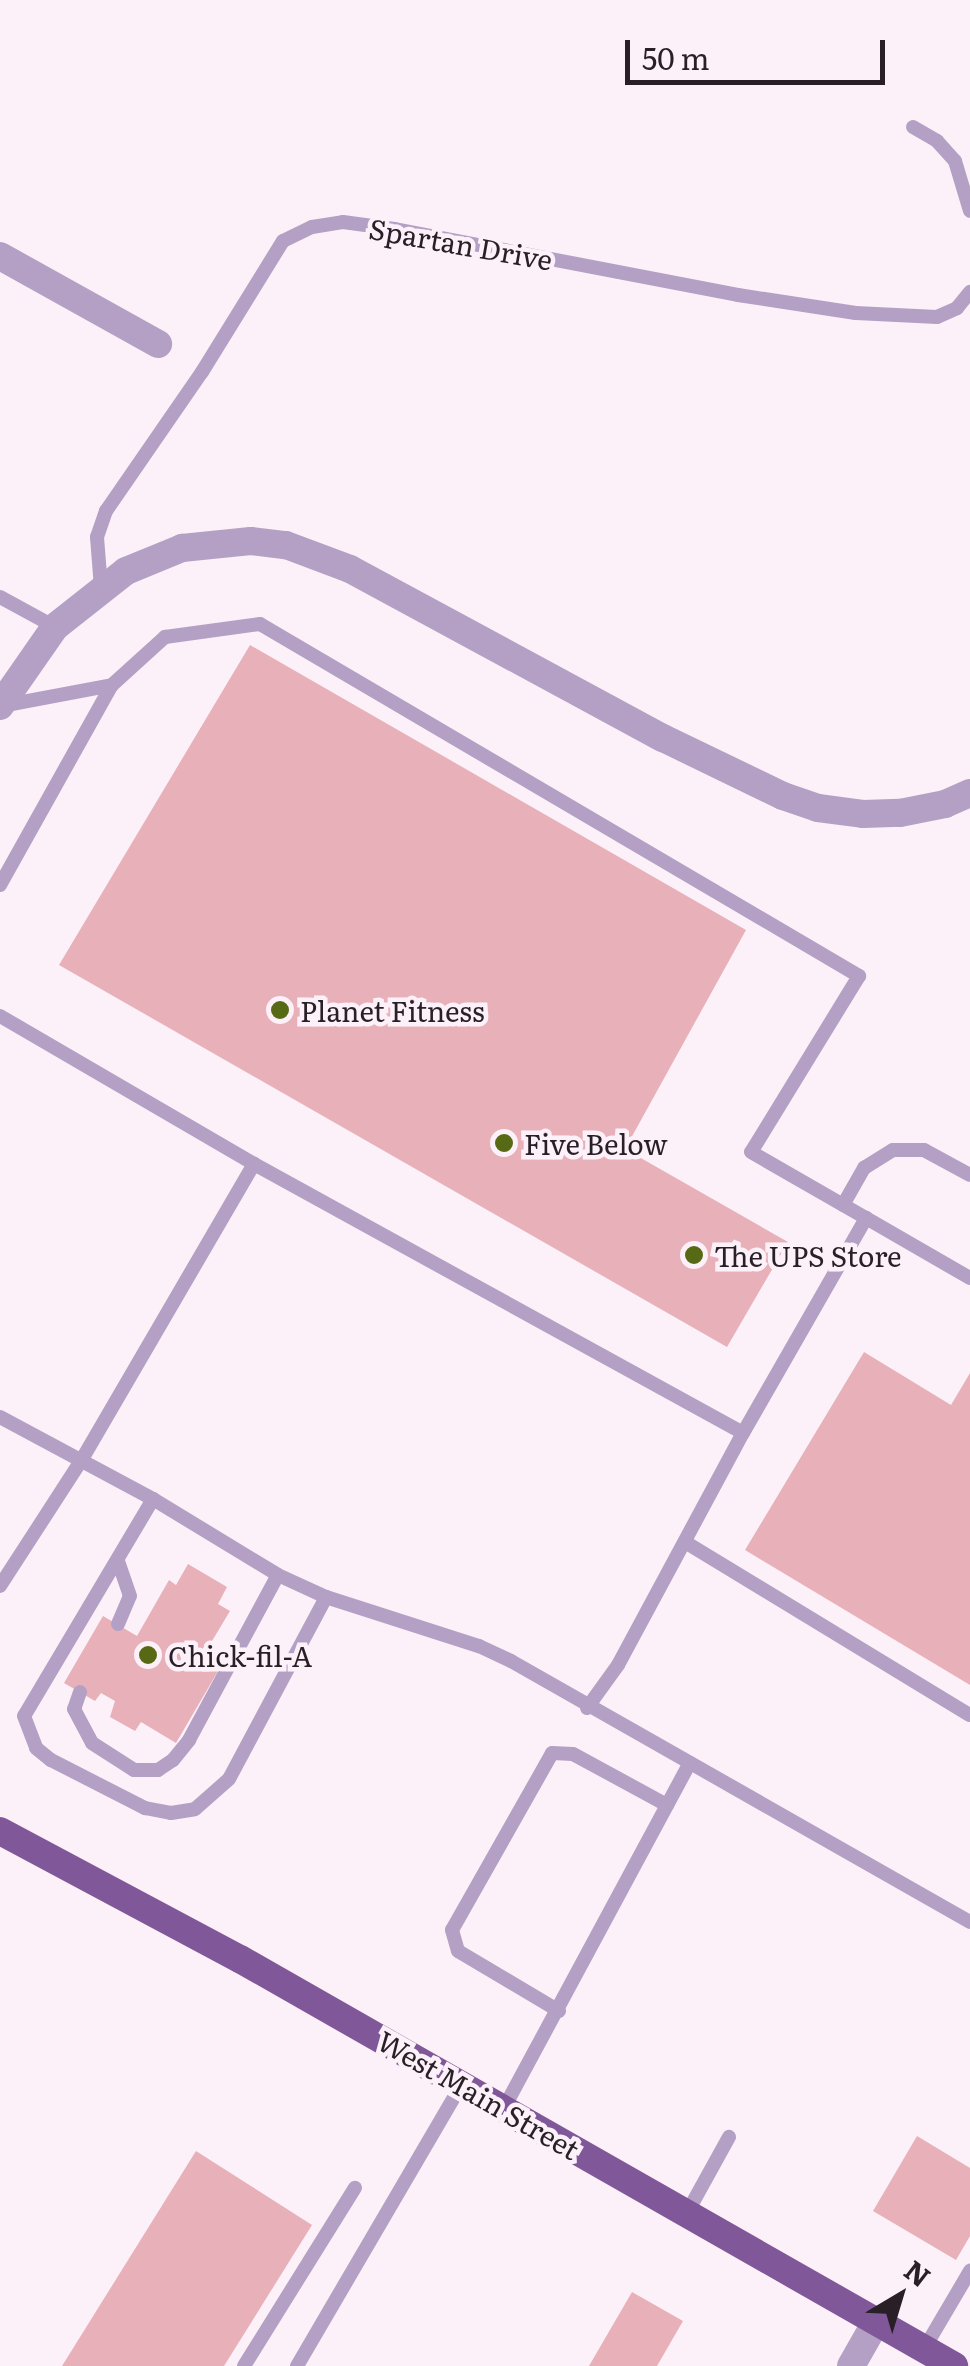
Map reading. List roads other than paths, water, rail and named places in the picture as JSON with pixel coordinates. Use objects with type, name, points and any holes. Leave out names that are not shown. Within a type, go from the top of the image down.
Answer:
[{"type":"main road","name":"West Main Street","points":[[0,1831],[240,1958],[954,2366]]},
{"type":"street","points":[[0,256],[158,344]]},
{"type":"street","points":[[0,706],[54,628],[102,588],[150,559],[217,542],[286,545],[350,570],[783,796],[818,808],[863,814],[915,810],[970,793]]},
{"type":"street","points":[[851,2366],[876,2322]]},
{"type":"lane","points":[[913,127],[937,141],[956,161],[970,210]]},
{"type":"lane","name":"Spartan Drive","points":[[102,588],[97,537],[106,510],[202,372],[283,240],[312,227],[343,222],[395,229],[738,296],[856,313],[937,317],[957,308],[970,292]]},
{"type":"lane","points":[[0,597],[54,628]]},
{"type":"lane","points":[[0,885],[112,685],[165,637],[260,624],[859,976],[751,1152],[970,1278]]},
{"type":"lane","points":[[0,706],[112,685]]},
{"type":"lane","points":[[0,1016],[254,1164],[742,1433]]},
{"type":"lane","points":[[843,1205],[864,1168],[893,1150],[924,1150],[970,1175]]},
{"type":"lane","points":[[0,1586],[81,1461],[254,1164]]},
{"type":"lane","points":[[587,1708],[618,1665],[742,1433],[866,1218]]},
{"type":"lane","points":[[0,1417],[152,1499],[278,1575],[326,1597],[479,1646],[970,1922]]},
{"type":"lane","points":[[152,1499],[24,1716],[26,1731],[36,1748],[51,1760],[146,1808],[171,1813],[195,1810],[229,1779],[326,1597]]},
{"type":"lane","points":[[684,1542],[970,1715]]},
{"type":"lane","points":[[118,1561],[130,1596],[118,1624]]},
{"type":"lane","points":[[80,1692],[74,1709],[92,1743],[134,1770],[158,1770],[174,1760],[189,1740],[278,1575]]},
{"type":"lane","points":[[559,2011],[458,1951],[452,1930],[552,1754],[573,1754],[667,1805]]},
{"type":"lane","points":[[504,2108],[690,1763]]},
{"type":"lane","points":[[297,2366],[462,2084]]},
{"type":"lane","points":[[688,2213],[729,2137]]},
{"type":"lane","points":[[244,2366],[355,2188]]},
{"type":"lane","points":[[924,2349],[970,2271]]},
{"type":"place","name":"Planet Fitness","points":[[280,1010]]},
{"type":"place","name":"Five Below","points":[[504,1143]]},
{"type":"place","name":"The UPS Store","points":[[694,1255]]},
{"type":"place","name":"Chick-fil-A","points":[[148,1655]]}]
